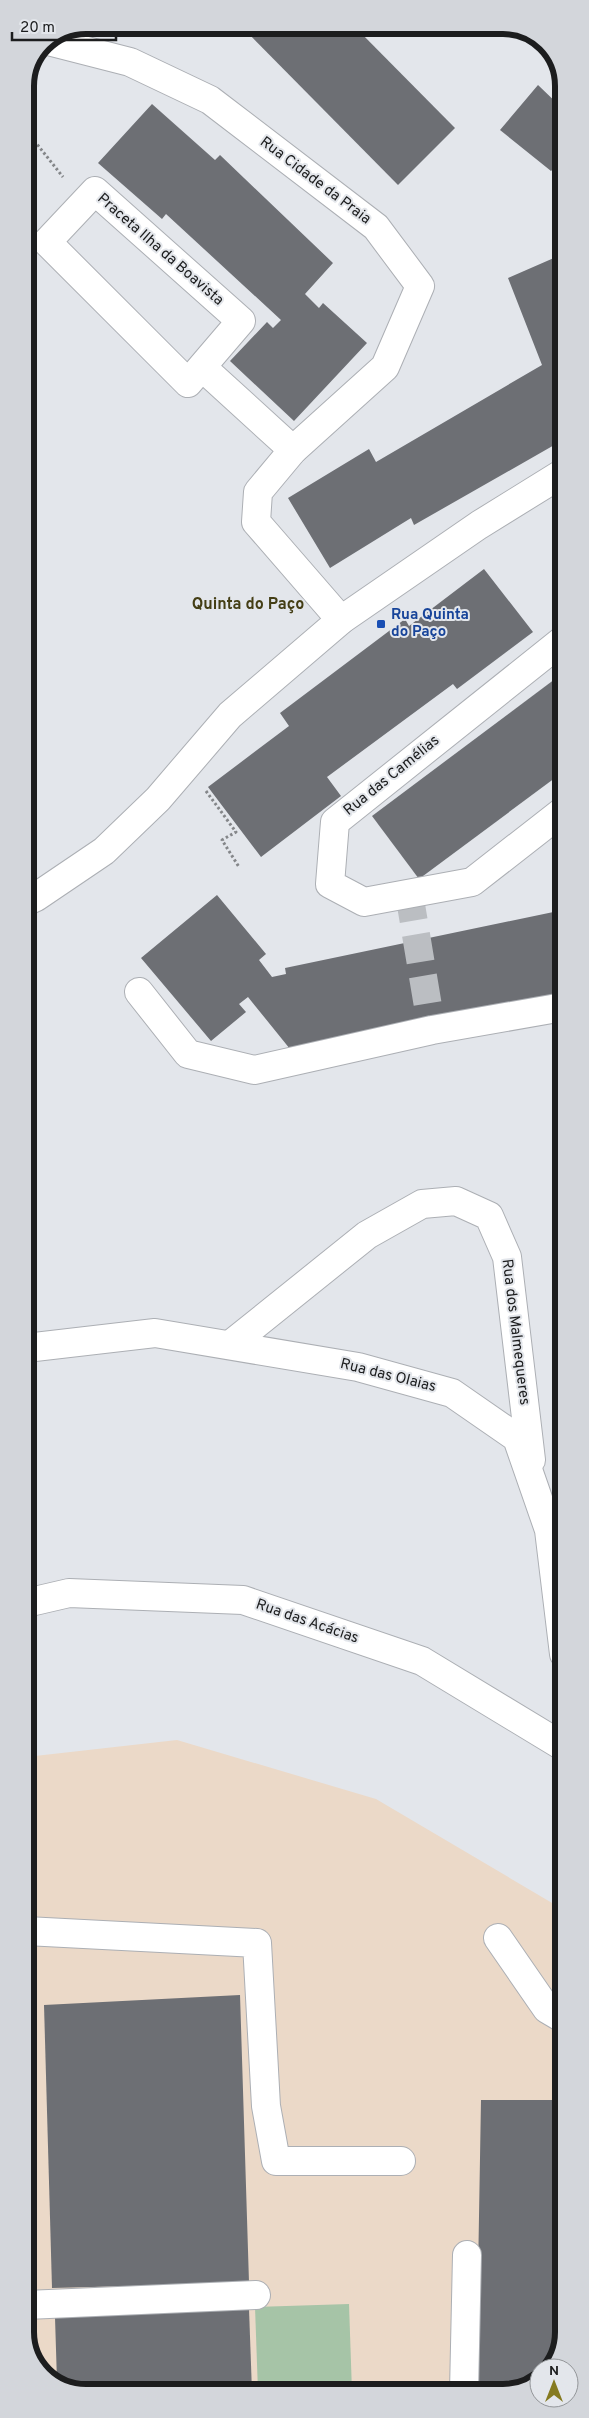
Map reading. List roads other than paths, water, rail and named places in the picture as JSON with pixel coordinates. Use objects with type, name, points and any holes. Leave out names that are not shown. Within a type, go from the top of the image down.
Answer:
[{"type":"street","name":"Rua Cidade da Praia","points":[[57,43],[130,62],[210,100],[376,227],[420,286],[385,367],[293,450],[258,492],[256,522],[341,620]]},
{"type":"street","name":"Praceta Ilha da Boavista","points":[[96,191],[241,321],[203,368],[188,383],[47,242],[96,191]]},
{"type":"street","points":[[203,368],[293,450]]},
{"type":"street","points":[[34,898],[104,851],[158,799],[230,715],[341,620],[479,525],[555,487]]},
{"type":"street","name":"Rua das Camélias","points":[[555,646],[335,822],[330,884],[364,902],[472,882],[555,817]]},
{"type":"street","points":[[139,992],[188,1054],[254,1070],[432,1030],[555,1008]]},
{"type":"street","name":"Rua dos Malmequeres","points":[[230,1345],[366,1235],[422,1204],[456,1201],[489,1216],[507,1257],[535,1490]]},
{"type":"street","name":"Rua das Olaias","points":[[34,1347],[155,1333],[358,1367],[452,1393],[517,1438],[549,1530],[555,1580]]},
{"type":"street","name":"Rua das Acácias","points":[[34,1601],[69,1593],[243,1600],[422,1661],[555,1742]]},
{"type":"street","points":[[34,1931],[257,1943],[266,2106],[276,2161],[401,2161]]},
{"type":"street","points":[[498,1938],[547,2010],[555,2014]]},
{"type":"street","points":[[464,2384],[466,2255]]},
{"type":"street","points":[[34,2305],[256,2295]]},
{"type":"tunnel","points":[[409,893],[432,1030]]},
{"type":"place","name":"Rua Quinta do Paço","points":[[381,624]]},
{"type":"district","name":"Quinta do Paço","points":[[248,605]]}]
